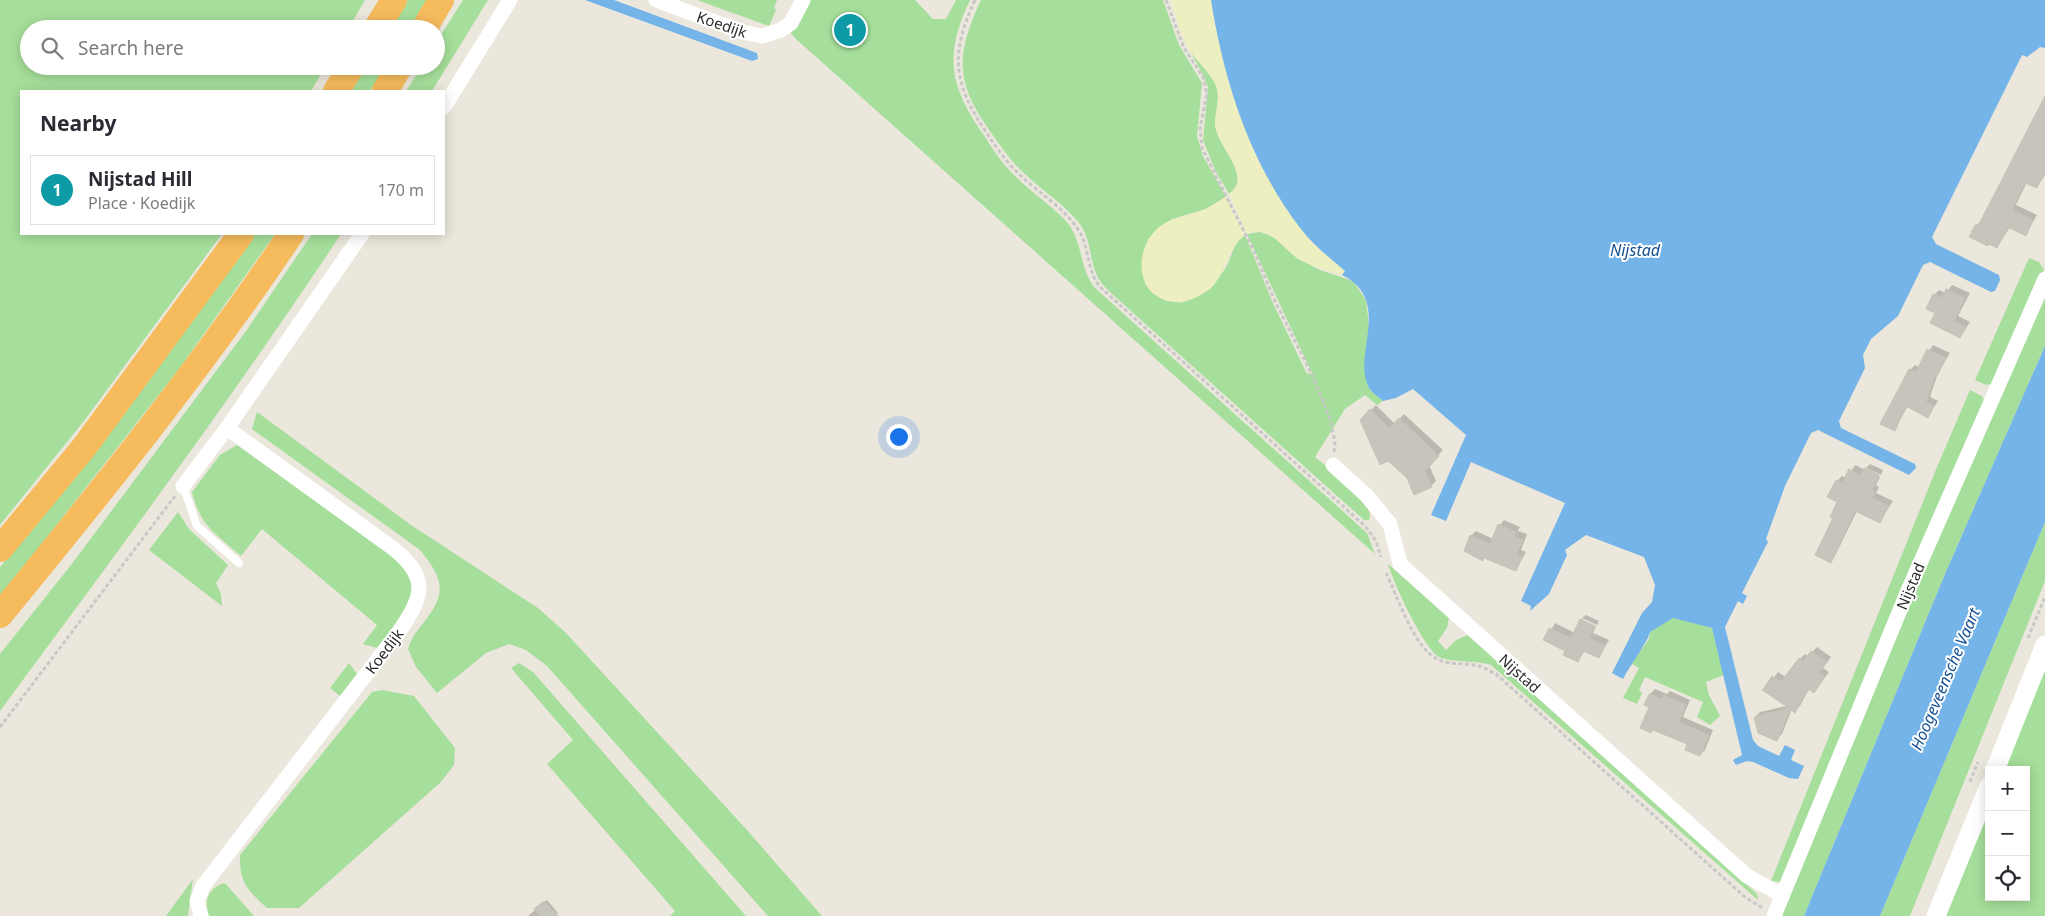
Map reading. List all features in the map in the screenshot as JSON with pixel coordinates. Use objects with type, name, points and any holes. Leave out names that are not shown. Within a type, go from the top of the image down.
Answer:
[{"type":"highway","points":[[382,20],[394,0]]},
{"type":"highway","points":[[429,20],[441,0]]},
{"type":"highway","points":[[337,90],[346,75]]},
{"type":"highway","points":[[386,90],[395,75]]},
{"type":"highway","points":[[0,549],[85,446],[240,235]]},
{"type":"highway","points":[[0,615],[78,520],[174,396],[289,235]]},
{"type":"street","points":[[445,105],[510,0]]},
{"type":"street","name":"Koedijk","points":[[656,0],[742,32],[762,36],[781,30],[791,23],[803,0]]},
{"type":"street","points":[[183,486],[227,428],[361,235]]},
{"type":"street","name":"Nijstad","points":[[1774,916],[1907,593],[2045,279]]},
{"type":"street","name":"Koedijk","points":[[201,916],[197,901],[203,886],[398,633],[414,610],[419,596],[420,584],[416,571],[401,555],[227,428]]},
{"type":"street","name":"Nijstad","points":[[1333,465],[1366,495],[1390,524],[1400,564],[1746,876],[1782,895]]},
{"type":"street","points":[[1997,766],[2045,645]]},
{"type":"street","points":[[1936,916],[1985,796]]},
{"type":"lane","points":[[183,486],[197,526],[239,563]]},
{"type":"path","points":[[974,0],[961,35],[958,73],[969,107],[997,149],[1020,175],[1064,213],[1079,229],[1094,278],[1100,287],[1365,526],[1376,541],[1383,563]]},
{"type":"path","points":[[1166,0],[1184,48],[1203,76],[1207,94],[1200,128],[1202,148],[1253,249],[1274,300],[1313,377],[1329,416],[1335,441],[1333,465]]},
{"type":"path","points":[[0,727],[183,486]]},
{"type":"path","points":[[1386,571],[1409,624],[1426,651],[1436,659],[1456,665],[1478,666],[1496,674],[1746,898],[1774,916]]},
{"type":"green space","points":[[0,0],[365,0],[353,20],[20,20],[20,75],[321,75],[312,90],[20,90],[20,235],[221,235],[84,421],[0,525]]},
{"type":"green space","points":[[408,0],[427,0],[415,20],[396,20]]},
{"type":"green space","points":[[463,0],[488,0],[445,70],[445,29]]},
{"type":"green space","points":[[697,0],[777,0],[774,8],[776,10],[769,26]]},
{"type":"green space","points":[[810,0],[915,0],[933,19],[946,19],[956,0],[970,0],[956,37],[954,69],[957,85],[963,100],[998,156],[1015,176],[1066,221],[1075,237],[1089,279],[1094,287],[1367,533],[1375,554],[797,40],[790,32]]},
{"type":"green space","points":[[981,0],[1163,0],[1179,45],[1202,83],[1197,136],[1203,156],[1226,197],[1206,209],[1172,219],[1155,231],[1148,240],[1145,284],[1160,298],[1176,302],[1183,300],[1200,291],[1223,272],[1234,248],[1245,235],[1272,301],[1307,374],[1312,373],[1247,234],[1260,232],[1274,237],[1297,258],[1320,270],[1353,281],[1366,300],[1369,325],[1365,370],[1366,381],[1370,390],[1383,401],[1377,405],[1365,395],[1345,409],[1315,457],[1359,495],[1370,513],[1369,520],[1364,520],[1112,294],[1101,282],[1094,267],[1086,235],[1079,223],[1012,160],[980,116],[971,99],[965,84],[963,54],[972,20]]},
{"type":"green space","points":[[1190,51],[1208,71],[1216,85],[1218,96],[1216,127],[1238,179],[1236,187],[1229,194],[1215,170],[1203,140],[1208,87]]},
{"type":"green space","points":[[360,75],[380,75],[371,90],[351,90]]},
{"type":"green space","points":[[416,75],[442,75],[433,90],[407,90]]},
{"type":"green space","points":[[254,235],[274,235],[179,369],[0,597],[0,567],[131,403]]},
{"type":"green space","points":[[311,235],[340,235],[216,415],[0,711],[0,654],[71,565],[246,331]]},
{"type":"green space","points":[[2029,258],[2039,262],[2044,270],[1994,383],[1986,385],[1975,380]]},
{"type":"green space","points":[[2045,290],[2045,346],[1945,574],[1804,916],[1779,916],[1911,595]]},
{"type":"green space","points":[[1970,390],[1982,396],[1985,402],[1782,882],[1771,881],[1937,467]]},
{"type":"green space","points":[[257,412],[411,525],[538,608],[566,633],[747,830],[822,916],[768,916],[547,666],[526,650],[509,644],[486,653],[437,693],[416,667],[408,649],[414,635],[431,612],[439,594],[440,586],[434,569],[420,550],[252,429]]},
{"type":"green space","points":[[237,445],[399,561],[410,572],[414,585],[413,595],[403,614],[377,648],[363,644],[377,625],[262,529],[241,556],[204,521],[195,504],[192,492],[220,455]]},
{"type":"green space","points":[[178,512],[189,529],[228,565],[216,583],[221,594],[222,606],[149,550]]},
{"type":"green space","points":[[2045,522],[2045,581],[1910,916],[1880,916]]},
{"type":"green space","points":[[1388,564],[1449,618],[1447,628],[1438,641],[1446,650],[1456,640],[1468,635],[1757,894],[1758,900],[1491,665],[1479,662],[1447,660],[1434,653],[1410,616]]},
{"type":"green space","points":[[1673,617],[1712,628],[1724,675],[1706,682],[1709,695],[1720,716],[1710,725],[1697,717],[1703,702],[1645,677],[1639,690],[1642,693],[1637,704],[1623,698],[1639,668],[1631,663],[1649,639],[1650,632]]},
{"type":"green space","points":[[2045,660],[2045,916],[1941,916],[1985,809],[1985,901],[2030,901],[2030,766],[2003,766]]},
{"type":"green space","points":[[349,663],[357,674],[340,696],[330,688]]},
{"type":"green space","points":[[519,663],[533,672],[746,916],[670,916],[675,911],[547,764],[573,740],[511,668]]},
{"type":"green space","points":[[382,690],[414,696],[455,748],[454,765],[441,782],[299,908],[267,908],[254,896],[246,885],[241,872],[240,855],[372,692]]},
{"type":"green space","points":[[193,879],[188,916],[166,916]]},
{"type":"green space","points":[[225,883],[254,916],[209,916],[207,900],[209,895],[219,885]]},
{"type":"sand","points":[[1171,0],[1211,0],[1223,61],[1232,91],[1242,120],[1267,177],[1301,229],[1345,271],[1342,275],[1297,258],[1269,235],[1262,232],[1247,234],[1229,194],[1236,187],[1238,179],[1236,170],[1217,133],[1215,125],[1218,99],[1217,89],[1210,75],[1189,50],[1178,26]]},
{"type":"sand","points":[[1226,197],[1245,235],[1233,249],[1217,281],[1204,293],[1191,300],[1175,302],[1160,298],[1145,283],[1142,273],[1144,251],[1148,240],[1160,226],[1177,218],[1206,209]]},
{"type":"water","points":[[585,0],[614,0],[757,53],[758,59],[752,61]]},
{"type":"water","name":"Nijstad","points":[[1211,0],[2045,0],[2045,48],[2040,47],[2027,57],[2022,55],[1932,237],[1936,244],[1999,275],[2000,280],[1995,291],[1991,292],[1930,262],[1923,265],[1898,316],[1871,339],[1863,355],[1865,368],[1839,421],[1841,428],[1915,464],[1916,468],[1909,475],[1818,430],[1811,433],[1785,486],[1766,539],[1768,542],[1742,593],[1747,596],[1743,604],[1738,601],[1725,627],[1753,740],[1758,746],[1779,756],[1785,745],[1795,750],[1791,760],[1804,766],[1798,779],[1789,778],[1753,762],[1747,761],[1736,765],[1733,760],[1742,755],[1712,628],[1673,618],[1650,632],[1623,679],[1612,673],[1642,613],[1652,602],[1655,585],[1644,557],[1586,535],[1565,550],[1567,555],[1549,594],[1530,611],[1531,606],[1521,601],[1565,503],[1471,462],[1446,521],[1431,515],[1466,435],[1413,389],[1396,398],[1383,401],[1369,388],[1365,375],[1369,314],[1366,299],[1357,286],[1342,275],[1345,271],[1301,229],[1267,177],[1242,120],[1232,91],[1223,61]]},
{"type":"water","name":"Hoogeveensche Vaart","points":[[2045,346],[2045,522],[1880,916],[1804,916],[1945,574]]},
{"type":"building","points":[[2045,96],[2045,172],[2037,188],[2025,183],[2012,210],[2033,220],[2026,236],[2008,227],[1997,248],[1989,244],[1988,246],[1969,237],[1975,225],[1978,226]]},
{"type":"building","points":[[1946,289],[1965,298],[1954,321],[1966,327],[1960,338],[1930,323],[1935,313],[1926,309],[1933,294],[1942,298]]},
{"type":"building","points":[[1927,349],[1946,358],[1937,376],[1935,376],[1926,402],[1934,406],[1928,418],[1906,406],[1895,431],[1880,424],[1909,369],[1916,372]]},
{"type":"building","points":[[1370,409],[1389,428],[1399,418],[1439,456],[1425,471],[1432,487],[1414,495],[1407,478],[1388,461],[1380,465],[1360,420]]},
{"type":"building","points":[[1864,468],[1879,475],[1872,490],[1875,492],[1872,498],[1889,506],[1880,523],[1855,511],[1831,563],[1815,555],[1833,518],[1830,517],[1837,502],[1827,497],[1836,480],[1842,483],[1849,469],[1860,475]]},
{"type":"building","points":[[1498,524],[1516,532],[1514,536],[1523,540],[1516,555],[1522,557],[1516,571],[1484,558],[1483,561],[1464,551],[1470,535],[1490,544]]},
{"type":"building","points":[[1580,619],[1595,626],[1589,638],[1605,646],[1599,658],[1583,651],[1578,662],[1563,655],[1565,651],[1543,640],[1549,628],[1571,638]]},
{"type":"building","points":[[1811,651],[1827,662],[1819,673],[1825,677],[1814,693],[1808,689],[1795,713],[1790,709],[1777,741],[1758,733],[1754,717],[1789,708],[1762,690],[1772,676],[1781,682],[1799,658],[1803,661]]},
{"type":"building","points":[[1649,694],[1662,699],[1664,695],[1686,705],[1679,722],[1709,735],[1700,756],[1685,750],[1687,744],[1653,730],[1651,733],[1640,728],[1649,707],[1644,705]]},
{"type":"building","points":[[544,901],[558,916],[540,916],[534,909]]},
{"type":"place","name":"Nijstad Hill","points":[[850,30]]}]
